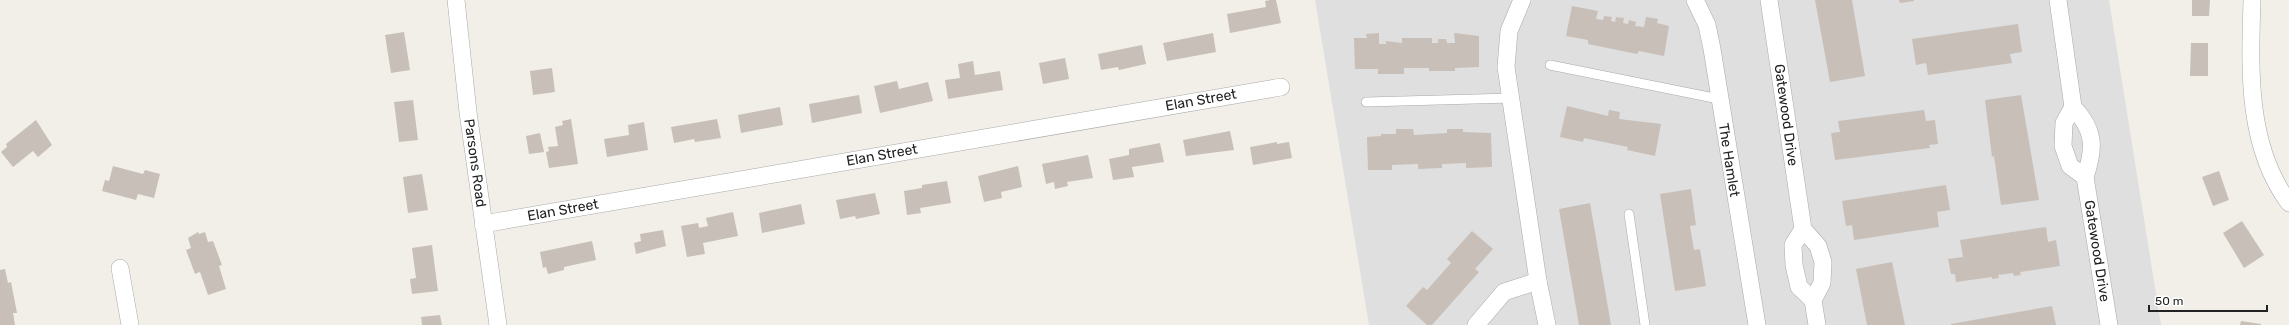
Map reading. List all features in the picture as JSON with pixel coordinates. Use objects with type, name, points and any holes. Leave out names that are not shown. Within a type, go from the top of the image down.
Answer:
[{"type":"street","name":"Parsons Road","points":[[456,0],[468,112],[498,325]]},
{"type":"street","points":[[1522,0],[1509,31],[1506,67],[1512,98],[1538,281],[1547,325]]},
{"type":"street","name":"The Hamlet","points":[[1695,0],[1707,25],[1755,324]]},
{"type":"street","name":"Gatewood Drive","points":[[1769,0],[1803,229]]},
{"type":"street","points":[[2058,0],[2073,107],[2064,123],[2063,146],[2070,166],[2085,177]]},
{"type":"street","points":[[2252,0],[2250,64],[2252,95],[2257,123],[2270,170],[2289,203]]},
{"type":"street","name":"Elan Street","points":[[483,224],[1281,87]]},
{"type":"street","name":"Gatewood Drive","points":[[2073,107],[2086,120],[2092,140],[2091,160],[2085,177],[2109,325]]},
{"type":"street","points":[[1813,300],[1799,287],[1794,265],[1793,245],[1803,229],[1818,246],[1823,262],[1822,283],[1813,300],[1817,325]]},
{"type":"street","points":[[120,268],[130,325]]},
{"type":"street","points":[[1476,325],[1504,292],[1538,281]]},
{"type":"lane","points":[[1550,65],[1719,99]]},
{"type":"lane","points":[[1366,102],[1512,98]]},
{"type":"lane","points":[[1629,214],[1645,325]]},
{"type":"shaded area","points":[[1315,0],[2109,0],[2161,325],[1369,325]]},
{"type":"building","points":[[1276,0],[1281,23],[1230,33],[1227,14],[1266,7],[1265,1]]},
{"type":"building","points":[[1815,0],[1852,0],[1865,76],[1830,82]]},
{"type":"building","points":[[1899,0],[1914,0],[1914,1],[1900,3]]},
{"type":"building","points":[[2192,0],[2210,0],[2209,16],[2192,16]]},
{"type":"building","points":[[1572,6],[1598,11],[1596,19],[1603,20],[1604,16],[1612,17],[1611,21],[1615,22],[1616,17],[1624,18],[1623,23],[1628,24],[1629,20],[1636,22],[1635,26],[1644,27],[1646,17],[1658,19],[1657,23],[1669,26],[1664,56],[1639,51],[1637,54],[1588,44],[1588,40],[1566,36]]},
{"type":"building","points":[[2018,24],[2022,52],[2010,54],[2012,63],[1928,75],[1926,63],[1916,65],[1912,39]]},
{"type":"building","points":[[404,32],[410,70],[391,73],[385,35]]},
{"type":"building","points":[[1213,33],[1216,52],[1167,61],[1163,43]]},
{"type":"building","points":[[1379,33],[1379,44],[1386,44],[1386,41],[1402,43],[1402,38],[1432,38],[1432,43],[1438,43],[1438,39],[1446,39],[1447,43],[1455,43],[1454,33],[1479,36],[1479,67],[1455,68],[1455,71],[1429,71],[1429,68],[1404,68],[1404,74],[1378,74],[1378,69],[1355,69],[1354,38],[1367,38],[1366,34]]},
{"type":"building","points":[[2191,43],[2208,43],[2208,76],[2190,76]]},
{"type":"building","points":[[1142,45],[1146,64],[1119,70],[1118,67],[1101,70],[1098,54]]},
{"type":"building","points":[[1065,58],[1069,79],[1043,84],[1039,63]]},
{"type":"building","points":[[973,61],[975,75],[1000,71],[1003,90],[948,99],[945,80],[960,78],[958,64]]},
{"type":"building","points":[[552,68],[555,92],[533,95],[530,71]]},
{"type":"building","points":[[897,81],[899,89],[928,82],[933,101],[880,113],[874,86]]},
{"type":"building","points":[[859,95],[862,113],[812,123],[809,104]]},
{"type":"building","points":[[2021,95],[2039,200],[2001,205],[1994,156],[1992,157],[1985,100]]},
{"type":"building","points":[[413,100],[418,140],[399,142],[394,102]]},
{"type":"building","points":[[1567,106],[1608,116],[1609,110],[1620,112],[1619,119],[1661,124],[1655,156],[1627,150],[1628,147],[1584,138],[1583,142],[1560,137]]},
{"type":"building","points":[[780,107],[783,125],[741,133],[738,115]]},
{"type":"building","points":[[1924,110],[1926,121],[1935,120],[1938,144],[1929,145],[1930,148],[1835,160],[1831,133],[1840,132],[1838,121]]},
{"type":"building","points":[[571,119],[578,164],[549,168],[546,152],[549,151],[548,147],[558,146],[555,127],[563,125],[562,121]]},
{"type":"building","points":[[717,119],[721,138],[695,142],[694,139],[674,143],[671,127]]},
{"type":"building","points":[[36,120],[52,145],[38,157],[33,151],[13,167],[1,152],[7,147],[6,144]]},
{"type":"building","points":[[644,122],[648,150],[607,157],[604,139],[629,135],[628,125]]},
{"type":"building","points":[[1396,129],[1413,129],[1414,135],[1447,133],[1447,129],[1463,129],[1463,132],[1491,133],[1492,167],[1466,168],[1466,163],[1442,164],[1442,168],[1418,169],[1418,164],[1392,165],[1392,170],[1368,170],[1367,137],[1381,136],[1381,134],[1396,134]]},
{"type":"building","points":[[1230,131],[1234,150],[1186,156],[1183,140]]},
{"type":"building","points":[[540,133],[544,152],[529,154],[526,136]]},
{"type":"building","points":[[1277,142],[1277,144],[1289,142],[1292,158],[1253,165],[1250,147]]},
{"type":"building","points":[[1160,143],[1164,162],[1132,167],[1134,177],[1113,180],[1109,159],[1129,155],[1129,149]]},
{"type":"building","points":[[1088,155],[1093,178],[1067,182],[1068,186],[1055,189],[1054,182],[1046,184],[1042,164]]},
{"type":"building","points":[[113,166],[143,174],[145,170],[160,174],[154,198],[138,194],[136,200],[102,191],[105,180],[109,181]]},
{"type":"building","points":[[1018,166],[1022,187],[1001,192],[1002,198],[984,202],[978,176]]},
{"type":"building","points":[[2219,171],[2229,200],[2213,206],[2202,177]]},
{"type":"building","points":[[422,174],[428,210],[408,213],[403,177]]},
{"type":"building","points":[[947,181],[951,203],[920,208],[921,213],[907,215],[904,191],[922,188],[922,185]]},
{"type":"building","points":[[1946,185],[1950,210],[1937,212],[1939,227],[1854,240],[1852,225],[1846,226],[1842,201]]},
{"type":"building","points":[[1691,189],[1696,225],[1690,226],[1694,250],[1700,249],[1706,286],[1675,291],[1660,194]]},
{"type":"building","points":[[875,193],[880,214],[856,219],[855,216],[840,219],[836,200]]},
{"type":"building","points":[[1590,203],[1611,325],[1579,325],[1559,209]]},
{"type":"building","points":[[801,204],[805,224],[762,233],[759,213]]},
{"type":"building","points":[[733,212],[738,236],[703,243],[705,254],[687,257],[681,226],[698,223],[699,228],[708,226],[706,218]]},
{"type":"building","points":[[2242,221],[2264,255],[2244,268],[2223,233]]},
{"type":"building","points":[[2046,227],[2048,242],[2056,240],[2060,266],[2020,272],[2021,275],[2014,276],[2013,273],[1998,275],[1999,278],[1992,279],[1992,277],[1956,282],[1955,274],[1951,274],[1948,259],[1963,257],[1960,240]]},
{"type":"building","points":[[663,230],[666,246],[636,254],[634,243],[641,241],[640,234]]},
{"type":"building","points":[[1472,231],[1493,249],[1475,269],[1479,272],[1432,325],[1427,325],[1406,306],[1423,287],[1427,290],[1451,263],[1447,259]]},
{"type":"building","points":[[198,232],[199,234],[205,232],[208,242],[213,241],[222,265],[219,266],[226,289],[208,295],[200,272],[195,274],[186,250],[191,248],[188,238]]},
{"type":"building","points":[[592,241],[596,260],[564,267],[564,270],[548,274],[546,267],[543,268],[540,252]]},
{"type":"building","points":[[432,245],[438,291],[412,294],[410,279],[416,278],[412,248]]},
{"type":"building","points":[[1892,262],[1905,325],[1867,325],[1856,269]]},
{"type":"building","points":[[5,269],[8,283],[11,282],[17,313],[13,313],[15,325],[0,325],[0,270]]},
{"type":"building","points":[[2052,306],[2056,325],[1951,325],[1951,324]]},
{"type":"building","points":[[440,315],[442,325],[422,325],[421,317]]},
{"type":"building","points":[[2241,321],[2261,324],[2261,325],[2240,325]]}]
